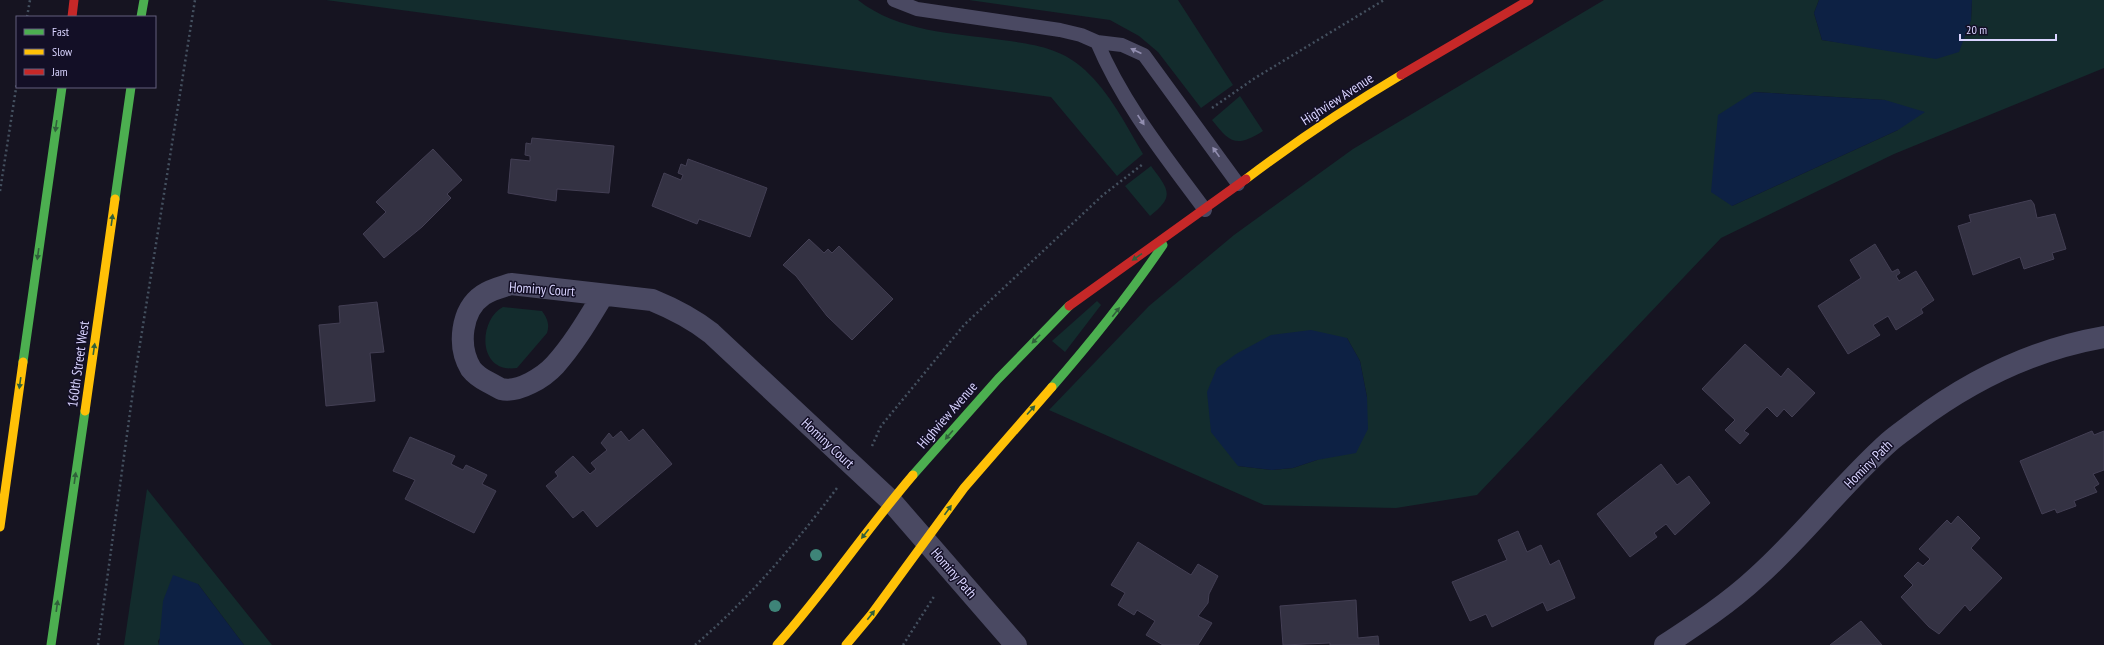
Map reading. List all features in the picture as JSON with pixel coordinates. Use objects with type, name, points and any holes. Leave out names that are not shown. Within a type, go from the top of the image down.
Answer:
[{"type":"street","points":[[72,16],[74,0]]},
{"type":"street","points":[[142,16],[144,0]]},
{"type":"street","name":"Highview Avenue","points":[[776,645],[800,619],[891,501],[998,379],[1064,310],[1110,276],[1170,236],[1283,151],[1360,99],[1528,0]]},
{"type":"street","points":[[0,527],[62,88]]},
{"type":"street","name":"160th Street West","points":[[51,645],[131,88]]},
{"type":"street","name":"Highview Avenue","points":[[846,645],[926,541],[964,488],[1093,340],[1134,289],[1170,236]]},
{"type":"street","name":"Hominy Court","points":[[603,295],[586,322],[554,365],[536,379],[519,388],[502,389],[484,379],[472,369],[466,357],[462,339],[465,323],[472,305],[483,295],[496,288],[512,284],[652,300],[693,319],[711,333],[891,501]]},
{"type":"street","name":"Hominy Path","points":[[1665,645],[1713,612],[1757,577],[1807,529],[1889,442],[1941,403],[1996,371],[2054,348],[2104,337]]},
{"type":"street","name":"Hominy Path","points":[[891,501],[1016,645]]},
{"type":"lane","points":[[894,0],[917,9],[1060,30],[1081,35],[1097,42],[1122,45],[1144,55],[1238,184]]},
{"type":"lane","points":[[1097,42],[1118,86],[1161,150],[1205,210]]},
{"type":"path","points":[[27,16],[30,0]]},
{"type":"path","points":[[98,645],[136,369],[195,0]]},
{"type":"path","points":[[1194,122],[1255,78],[1384,0]]},
{"type":"path","points":[[0,191],[16,88]]},
{"type":"path","points":[[695,645],[714,629],[774,567],[854,466],[872,448],[881,426],[964,325],[1103,195],[1161,150]]},
{"type":"path","points":[[903,645],[931,600],[954,574]]},
{"type":"green space","points":[[326,0],[858,0],[874,11],[890,19],[908,25],[945,33],[1036,45],[1067,57],[1085,70],[1110,99],[1143,154],[1117,176],[1051,97]]},
{"type":"green space","points":[[969,0],[1178,0],[1233,85],[1201,108],[1158,52],[1139,36],[1110,20]]},
{"type":"green space","points":[[1604,0],[1819,0],[1814,13],[1822,40],[1877,48],[1971,20],[1972,0],[2104,0],[2104,68],[1894,154],[1721,238],[1477,495],[1396,508],[1264,505],[1049,410],[1149,306],[1234,235],[1353,149]],"holes":[[[1754,92],[1885,100],[1898,130],[1732,206]],[[1347,338],[1360,361],[1367,397],[1317,460],[1293,468],[1272,470],[1238,466]]]},
{"type":"green space","points":[[1240,96],[1263,131],[1246,140],[1240,141],[1229,138],[1212,120]]},
{"type":"green space","points":[[1151,166],[1162,181],[1167,192],[1164,203],[1150,216],[1125,186]]},
{"type":"green space","points":[[1097,301],[1101,305],[1065,352],[1052,341]]},
{"type":"green space","points":[[503,307],[542,311],[548,321],[547,333],[517,368],[504,368],[494,363],[488,355],[486,334],[489,323],[495,314]]},
{"type":"green space","points":[[147,489],[272,645],[244,645],[198,584],[158,641],[159,645],[124,645]]},
{"type":"water","points":[[1819,0],[1972,0],[1971,20],[1959,52],[1936,59],[1822,40],[1814,13]]},
{"type":"water","points":[[1754,92],[1885,100],[1925,112],[1898,130],[1732,206],[1711,192],[1718,115]]},
{"type":"water","points":[[1311,330],[1347,338],[1360,361],[1367,397],[1368,429],[1356,453],[1317,460],[1293,468],[1272,470],[1238,466],[1211,432],[1207,392],[1217,368],[1236,354],[1271,335]]},
{"type":"water","points":[[173,575],[198,584],[244,645],[159,645],[163,601]]},
{"type":"building","points":[[532,138],[614,146],[609,193],[557,189],[556,201],[508,193],[511,159],[530,161],[530,156],[525,155],[526,143],[531,144]]},
{"type":"building","points":[[433,149],[462,180],[447,194],[451,198],[422,227],[384,258],[363,234],[386,212],[376,202]]},
{"type":"building","points":[[688,159],[767,188],[750,237],[699,219],[697,224],[652,206],[664,173],[681,180],[683,175],[678,173],[681,164],[686,166]]},
{"type":"building","points":[[2031,200],[2034,204],[2037,218],[2055,214],[2066,249],[2052,253],[2054,259],[2024,269],[2020,257],[1973,275],[1958,226],[1971,222],[1969,215]]},
{"type":"building","points":[[809,239],[824,253],[828,249],[832,253],[839,246],[893,299],[852,340],[827,316],[796,276],[783,265]]},
{"type":"building","points":[[1875,244],[1892,272],[1898,269],[1900,273],[1896,276],[1899,281],[1916,271],[1934,300],[1921,309],[1923,313],[1896,330],[1888,316],[1873,325],[1880,335],[1848,354],[1818,306],[1861,278],[1850,260]]},
{"type":"building","points":[[377,302],[384,352],[370,353],[375,401],[326,406],[319,325],[340,323],[339,306]]},
{"type":"building","points":[[1745,344],[1781,377],[1788,368],[1815,393],[1792,417],[1784,409],[1777,417],[1767,407],[1744,431],[1749,434],[1740,444],[1725,430],[1735,420],[1702,389]]},
{"type":"building","points":[[643,429],[672,464],[597,527],[583,510],[573,518],[546,486],[558,476],[555,472],[573,456],[590,474],[596,469],[591,463],[607,450],[601,443],[609,433],[613,438],[621,431],[629,441]]},
{"type":"building","points":[[2092,431],[2094,435],[2104,431],[2104,470],[2093,474],[2099,484],[2094,487],[2097,492],[2074,501],[2076,506],[2057,513],[2055,509],[2042,514],[2020,461]]},
{"type":"building","points":[[410,437],[455,456],[451,464],[463,470],[466,465],[487,475],[482,484],[496,491],[474,533],[405,499],[415,480],[393,471]]},
{"type":"building","points":[[1661,464],[1677,485],[1689,476],[1710,503],[1675,535],[1666,524],[1654,533],[1657,537],[1630,557],[1597,514]]},
{"type":"building","points":[[1958,516],[1980,538],[1971,548],[2002,578],[1970,611],[1965,605],[1939,634],[1929,627],[1901,597],[1913,585],[1904,576],[1918,562],[1923,566],[1930,559],[1919,549],[1947,520],[1951,524]]},
{"type":"building","points":[[1518,531],[1527,552],[1541,545],[1550,565],[1559,560],[1575,598],[1547,611],[1543,602],[1492,627],[1486,614],[1470,621],[1452,582],[1507,560],[1498,540]]},
{"type":"building","points":[[1138,542],[1191,575],[1198,564],[1218,576],[1209,594],[1208,603],[1198,616],[1212,623],[1198,645],[1163,645],[1146,635],[1155,621],[1137,610],[1134,615],[1118,605],[1125,593],[1111,585]]},
{"type":"building","points":[[1356,600],[1358,638],[1378,636],[1379,645],[1330,645],[1330,643],[1283,645],[1280,606]]},
{"type":"building","points":[[1861,621],[1882,645],[1830,645]]},
{"type":"traffic: fast","points":[[141,16],[144,0]]},
{"type":"traffic: fast","points":[[23,362],[62,88]]},
{"type":"traffic: fast","points":[[115,199],[131,88]]},
{"type":"traffic: fast","points":[[1052,387],[1110,318],[1163,245]]},
{"type":"traffic: fast","points":[[913,475],[998,379],[1069,306]]},
{"type":"traffic: fast","points":[[51,645],[85,411]]},
{"type":"traffic: slow","points":[[1246,179],[1322,125],[1401,75]]},
{"type":"traffic: slow","points":[[85,411],[115,199]]},
{"type":"traffic: slow","points":[[0,527],[23,362]]},
{"type":"traffic: slow","points":[[846,645],[871,615],[964,488],[1052,387]]},
{"type":"traffic: slow","points":[[777,645],[913,475]]},
{"type":"traffic: jam","points":[[72,16],[74,0]]},
{"type":"traffic: jam","points":[[1401,75],[1529,0]]},
{"type":"traffic: jam","points":[[1069,306],[1246,179]]}]
